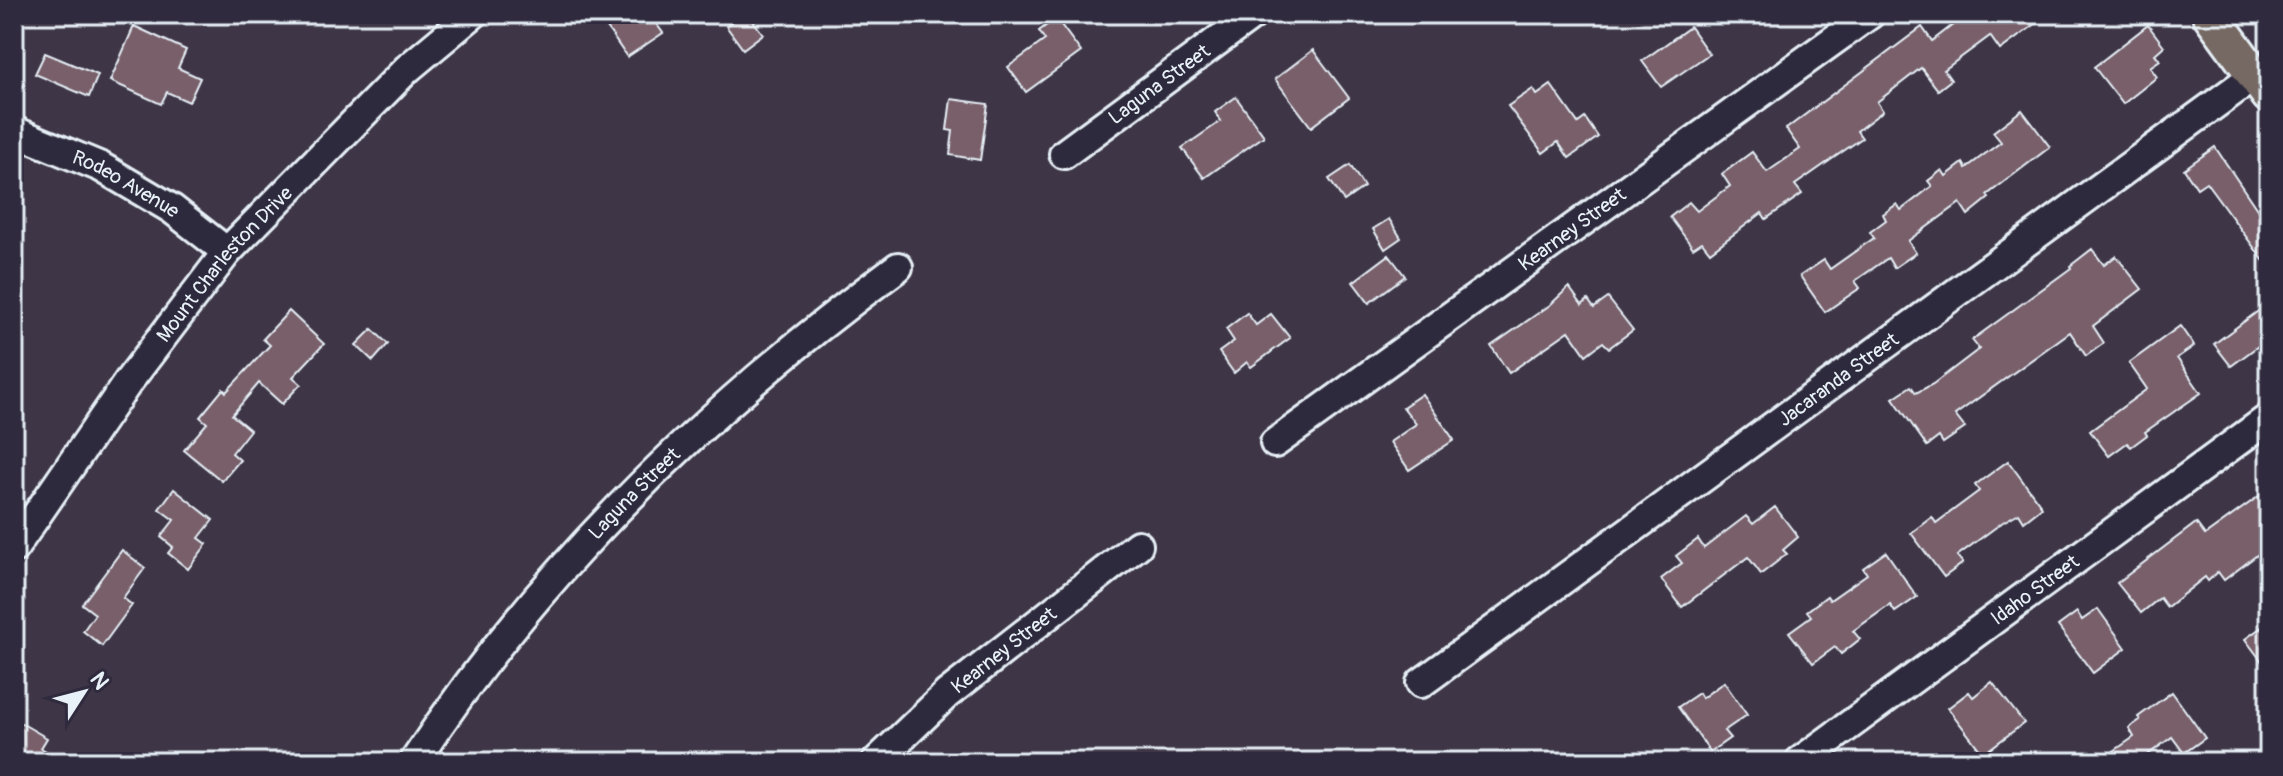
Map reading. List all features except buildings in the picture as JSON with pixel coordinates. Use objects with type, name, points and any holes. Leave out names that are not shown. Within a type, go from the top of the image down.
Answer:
[{"type":"main road","points":[[2210,14],[2262,85]]},
{"type":"street","name":"Mount Charleston Drive","points":[[14,548],[128,382],[227,252],[407,69],[473,14]]},
{"type":"street","name":"Laguna Street","points":[[1064,154],[1254,14]]},
{"type":"street","name":"Kearney Street","points":[[1275,443],[1870,14]]},
{"type":"street","name":"Jacaranda Street","points":[[1421,683],[2262,85]]},
{"type":"street","name":"Rodeo Avenue","points":[[14,131],[101,167],[172,209],[227,252]]},
{"type":"street","name":"Laguna Street","points":[[414,762],[496,647],[582,544],[642,483],[804,336],[898,267]]},
{"type":"street","name":"Idaho Street","points":[[1799,762],[2269,418]]},
{"type":"street","name":"Kearney Street","points":[[876,762],[947,694],[1138,545]]}]
